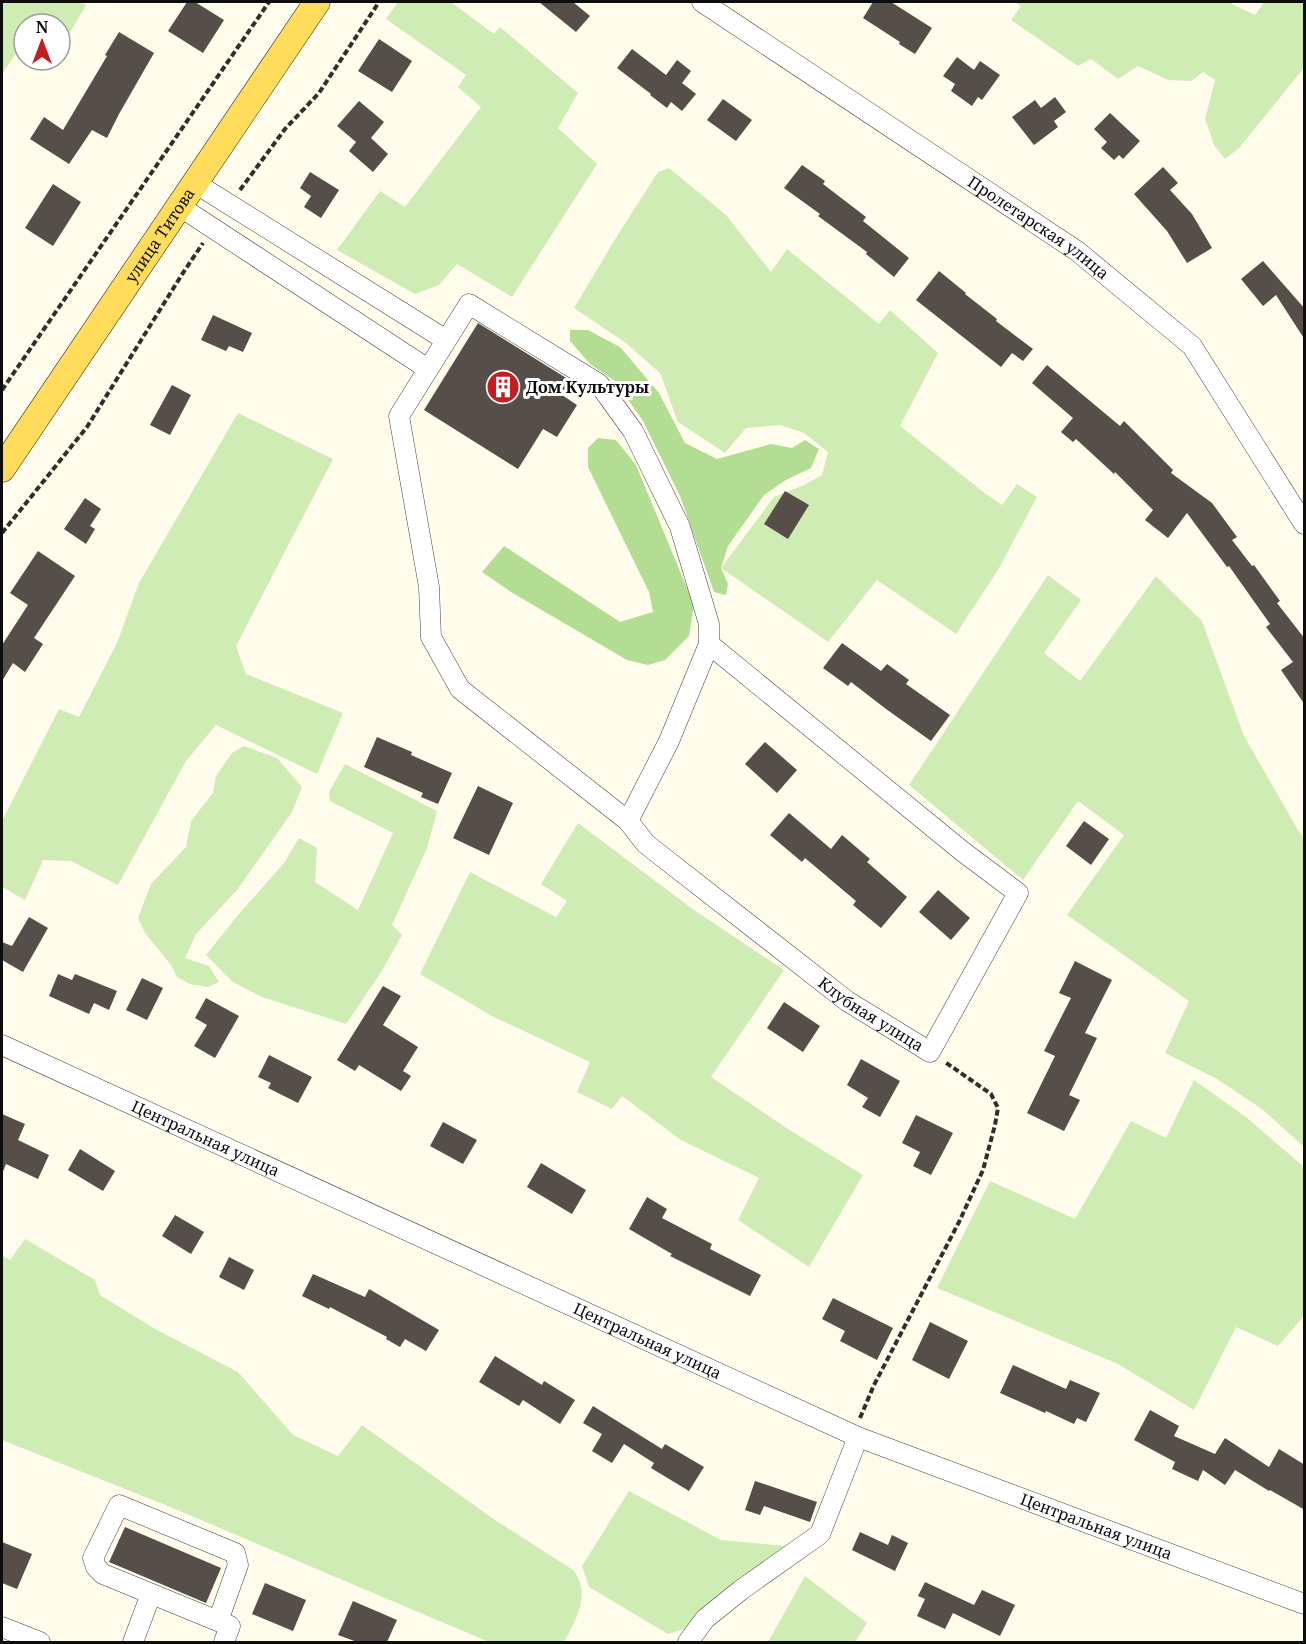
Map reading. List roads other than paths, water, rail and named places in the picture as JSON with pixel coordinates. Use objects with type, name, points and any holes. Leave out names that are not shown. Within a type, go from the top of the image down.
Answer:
[{"type":"main road","name":"улица Титова","points":[[2,470],[317,2]]},
{"type":"street","name":"Пролетарская улица","points":[[702,2],[1077,251],[1192,346],[1305,524]]},
{"type":"street","points":[[195,183],[446,340]]},
{"type":"street","points":[[179,206],[428,369],[469,304],[599,384],[633,431],[680,527],[709,624],[709,644],[669,741],[628,821]]},
{"type":"street","name":"Клубная улица","points":[[428,369],[399,416],[429,588],[431,637],[460,689],[628,821],[646,844],[847,1001],[930,1052],[1018,893],[962,851],[709,644]]},
{"type":"street","name":"Центральная улица","points":[[2,1045],[855,1436],[1305,1604]]},
{"type":"street","points":[[688,1642],[705,1620],[741,1590],[820,1534],[855,1436]]},
{"type":"street","points":[[218,1621],[238,1565],[235,1553],[119,1505],[93,1558],[96,1567],[103,1574],[230,1626],[224,1642]]},
{"type":"street","points":[[133,1642],[152,1594]]},
{"type":"street","points":[[2,1627],[40,1642]]},
{"type":"place","name":"Дом Культуры","points":[[503,387]]}]
